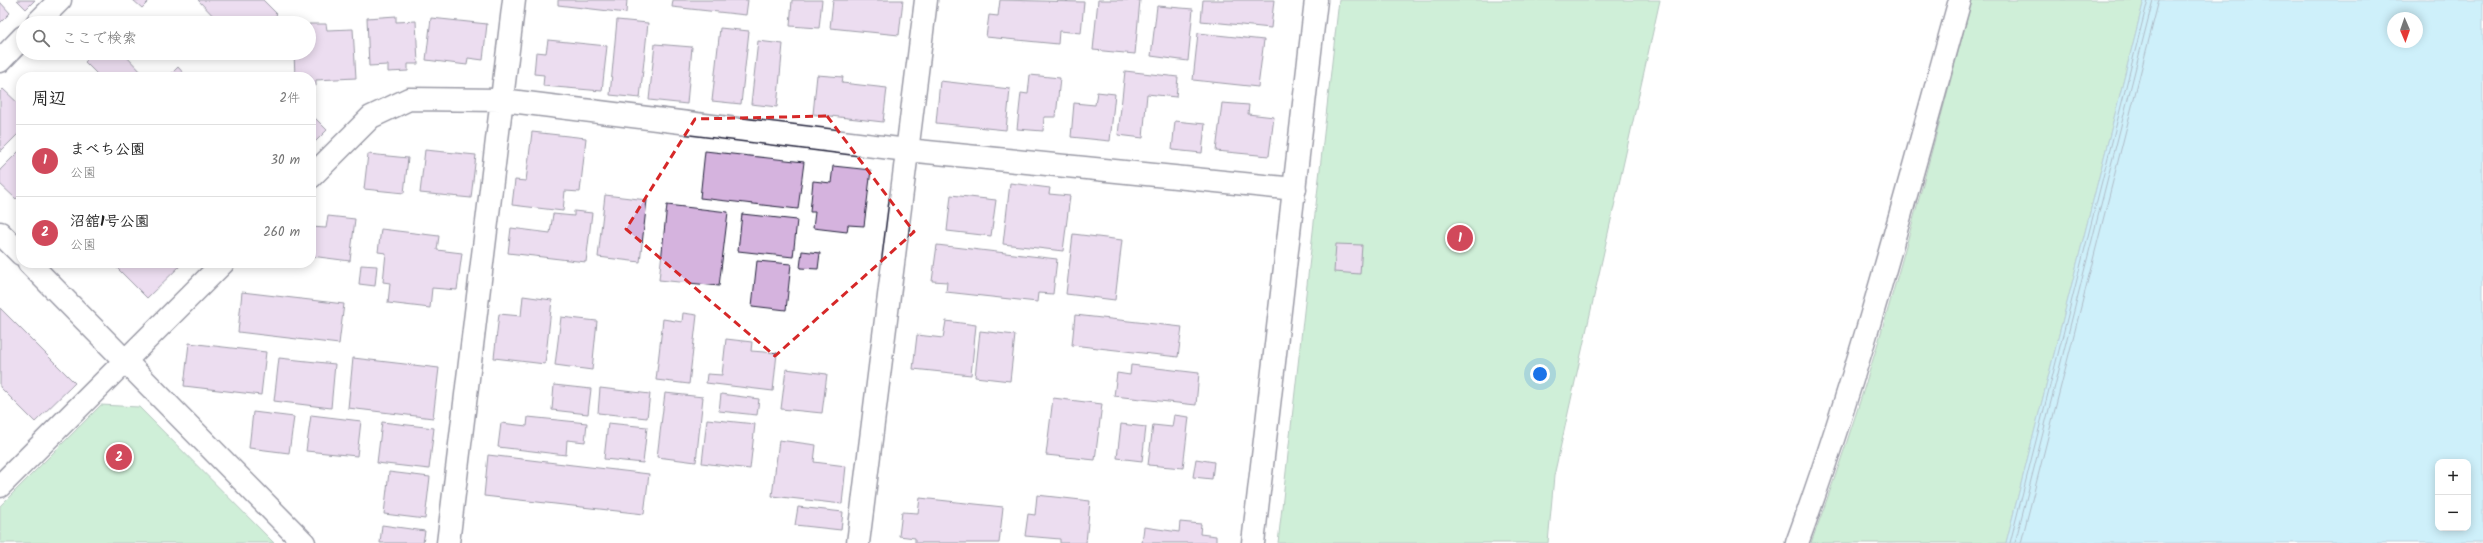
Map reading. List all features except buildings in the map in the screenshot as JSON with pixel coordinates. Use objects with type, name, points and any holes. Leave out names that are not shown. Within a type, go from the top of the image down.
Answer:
[{"type":"street","points":[[44,16],[60,0]]},
{"type":"street","points":[[448,543],[514,0]]},
{"type":"street","points":[[858,543],[926,0]]},
{"type":"street","points":[[1253,543],[1316,0]]},
{"type":"street","points":[[1797,543],[1817,489],[1874,307],[1960,0]]},
{"type":"street","points":[[0,61],[16,44]]},
{"type":"street","points":[[316,172],[371,117],[409,99],[502,100],[907,150],[1295,189]]},
{"type":"street","points":[[0,233],[16,249]]},
{"type":"street","points":[[34,268],[304,543]]},
{"type":"street","points":[[0,486],[124,360],[218,268]]},
{"type":"highlighted area","points":[[827,116],[914,232],[775,356],[626,229],[695,119]]},
{"type":"green space","points":[[1339,0],[1660,0],[1554,476],[1548,543],[1278,543]]},
{"type":"green space","points":[[1972,0],[2144,0],[2006,543],[1811,543],[1858,409],[1917,205]]},
{"type":"green space","points":[[101,405],[139,407],[274,543],[0,543],[0,506]]},
{"type":"water","points":[[2144,0],[2483,0],[2483,543],[2006,543]]},
{"type":"place","name":"まべち公園","points":[[1460,238]]},
{"type":"place","name":"沼舘1号公園","points":[[119,457]]}]
